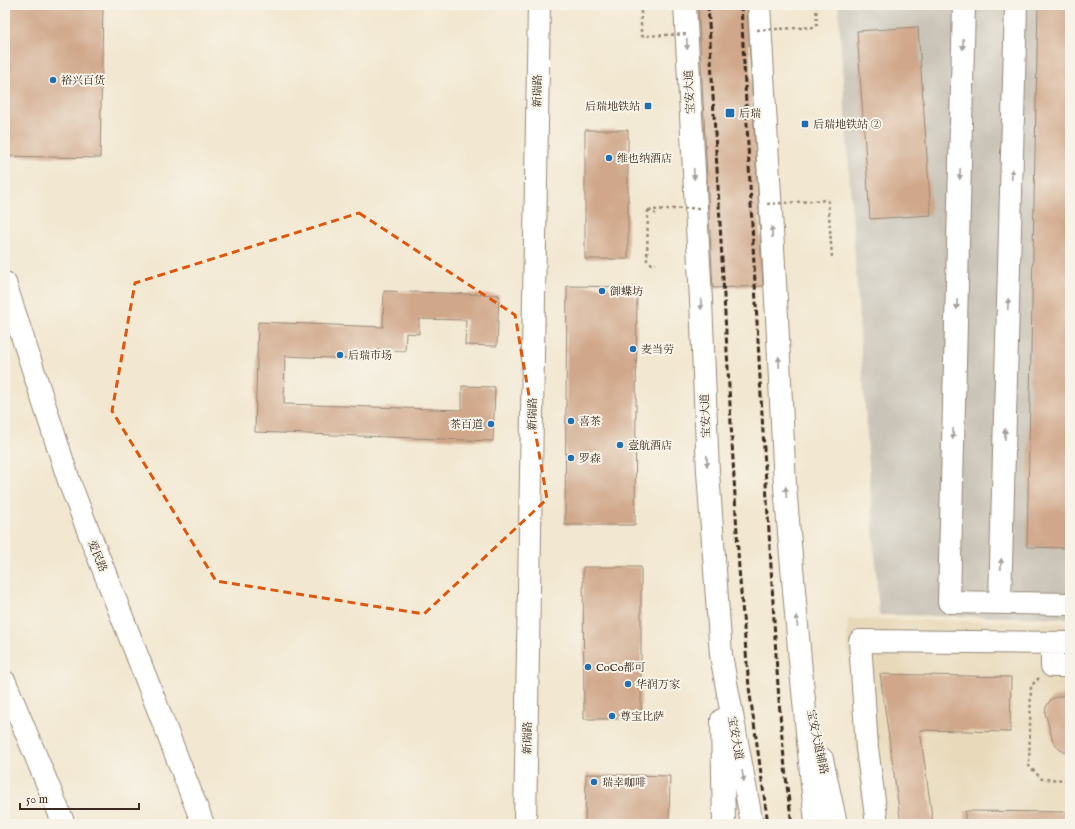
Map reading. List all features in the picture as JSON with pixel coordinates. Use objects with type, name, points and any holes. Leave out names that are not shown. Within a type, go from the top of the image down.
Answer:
[{"type":"main road","name":"新瑞路","points":[[525,824],[539,5]]},
{"type":"main road","name":"宝安大道","points":[[684,5],[701,300],[708,472],[721,655],[752,824]]},
{"type":"main road","points":[[759,5],[785,486],[816,824]]},
{"type":"main road","points":[[964,5],[949,602],[1070,604]]},
{"type":"main road","points":[[1000,603],[1016,5]]},
{"type":"main road","name":"爱民路","points":[[5,283],[70,484],[203,824]]},
{"type":"main road","points":[[877,824],[868,748],[860,642],[1061,643],[1061,666]]},
{"type":"main road","points":[[721,655],[724,824]]},
{"type":"main road","name":"宝安大道辅路","points":[[800,660],[836,824]]},
{"type":"main road","points":[[5,682],[64,824]]},
{"type":"path","points":[[641,5],[641,36],[689,34]]},
{"type":"path","points":[[757,30],[817,27],[816,5]]},
{"type":"path","points":[[767,204],[828,200],[832,258]]},
{"type":"path","points":[[648,210],[699,208]]},
{"type":"path","points":[[648,210],[656,214]]},
{"type":"path","points":[[648,210],[647,260],[652,264],[656,264]]},
{"type":"path","points":[[1061,666],[1031,686],[1029,766],[1042,779],[1070,780]]},
{"type":"highlighted area","points":[[359,213],[515,315],[547,499],[424,614],[216,581],[112,411],[135,283]]},
{"type":"shaded area","points":[[838,5],[1070,5],[1070,618],[879,615]]},
{"type":"shaded area","points":[[848,619],[1070,623],[1070,824],[863,824],[847,639]]},
{"type":"building","name":"裕兴百货","points":[[5,5],[103,5],[100,158],[5,156]]},
{"type":"building","name":"后瑞","points":[[698,5],[747,5],[763,286],[713,288]]},
{"type":"building","points":[[1038,5],[1070,5],[1070,548],[1027,547]]},
{"type":"building","points":[[918,27],[931,215],[870,219],[857,31]]},
{"type":"building","points":[[585,130],[628,130],[628,259],[585,259]]},
{"type":"building","points":[[567,286],[637,287],[635,525],[565,525]]},
{"type":"building","points":[[384,291],[499,295],[497,346],[465,345],[466,320],[419,319],[419,334],[406,333],[405,351],[377,350],[376,360],[285,356],[284,404],[462,410],[462,386],[495,387],[493,441],[255,432],[258,322],[383,327]]},
{"type":"building","points":[[583,567],[641,567],[641,719],[584,719]]},
{"type":"building","points":[[880,674],[1011,677],[1010,732],[920,730],[933,824],[901,824]]},
{"type":"building","points":[[1070,693],[1070,754],[1060,750],[1053,741],[1045,713],[1046,707],[1051,699]]},
{"type":"building","points":[[586,774],[670,776],[669,824],[585,824]]},
{"type":"building","points":[[965,811],[1070,812],[1070,824],[965,824]]},
{"type":"railway","points":[[708,5],[739,569],[749,687],[768,824]]},
{"type":"railway","points":[[741,5],[775,642],[783,751],[792,824]]},
{"type":"place","name":"裕兴百货","points":[[53,80]]},
{"type":"place","name":"后瑞地铁站","points":[[648,106]]},
{"type":"place","name":"后瑞","points":[[730,113]]},
{"type":"place","name":"后瑞地铁站 ②","points":[[805,124]]},
{"type":"place","name":"维也纳酒店","points":[[609,158]]},
{"type":"place","name":"御蝶坊","points":[[602,291]]},
{"type":"place","name":"麦当劳","points":[[633,349]]},
{"type":"place","name":"后瑞市场","points":[[340,355]]},
{"type":"place","name":"喜茶","points":[[571,421]]},
{"type":"place","name":"茶百道","points":[[491,424]]},
{"type":"place","name":"壹航酒店","points":[[620,445]]},
{"type":"place","name":"罗森","points":[[571,458]]},
{"type":"place","name":"CoCo都可","points":[[588,667]]},
{"type":"place","name":"华润万家","points":[[628,684]]},
{"type":"place","name":"尊宝比萨","points":[[612,716]]},
{"type":"place","name":"瑞幸咖啡","points":[[594,782]]}]
